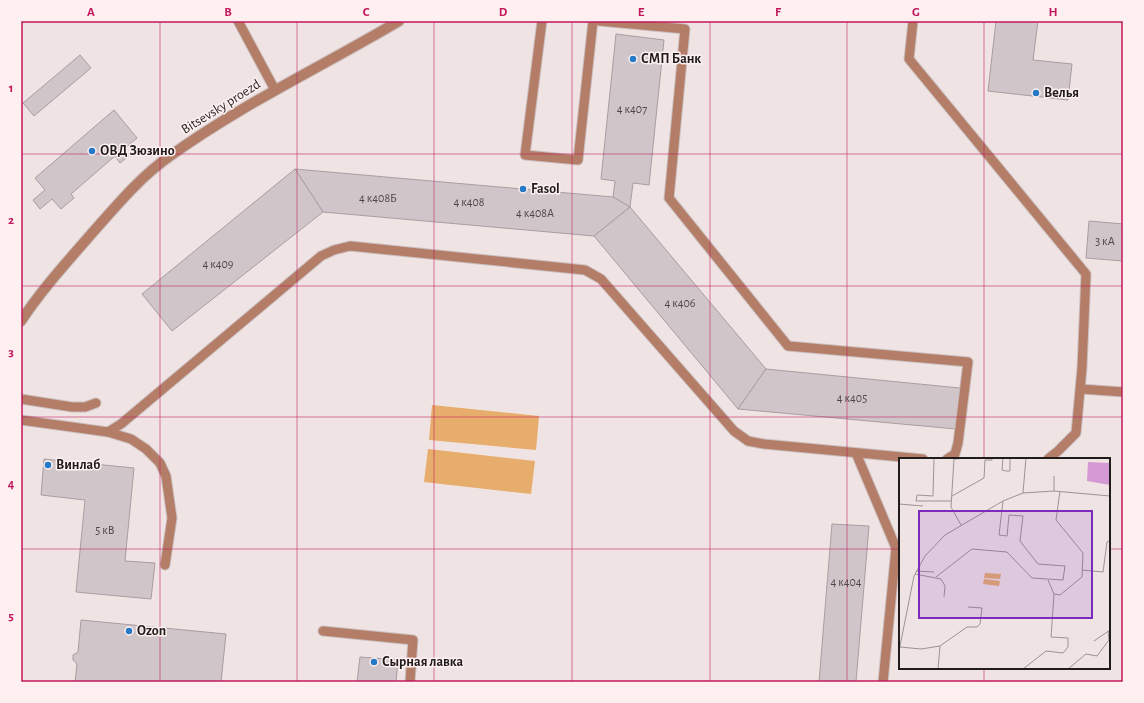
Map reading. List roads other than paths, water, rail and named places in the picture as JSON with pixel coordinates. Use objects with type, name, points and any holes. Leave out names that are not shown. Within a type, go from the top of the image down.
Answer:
[{"type":"street","name":"Bitsevsky proezd","points":[[21,321],[40,293],[128,192],[144,176],[169,156],[200,135],[275,90],[399,21]]},
{"type":"lane","points":[[238,21],[275,90]]},
{"type":"lane","points":[[542,21],[525,155],[578,160],[593,21]]},
{"type":"lane","points":[[599,21],[684,29],[669,198],[788,346],[968,362],[958,443],[955,454],[949,458]]},
{"type":"lane","points":[[913,21],[909,59],[1086,274],[1081,389],[1076,433],[1049,458]]},
{"type":"lane","points":[[108,432],[121,424],[321,256],[334,250],[350,246],[585,270],[601,279],[734,431],[748,441],[764,444],[912,458]]},
{"type":"lane","points":[[1081,389],[1123,392]]},
{"type":"lane","points":[[21,399],[72,408],[85,408],[96,403]]},
{"type":"lane","points":[[21,420],[108,432],[131,439],[146,449],[160,463],[166,476],[172,518],[165,565]]},
{"type":"lane","points":[[856,453],[898,548],[883,682]]},
{"type":"lane","points":[[323,631],[413,640],[410,682]]},
{"type":"place","name":"СМП Банк","points":[[633,59]]},
{"type":"place","name":"Велья","points":[[1036,93]]},
{"type":"place","name":"ОВД Зюзино","points":[[92,151]]},
{"type":"place","name":"Fasol","points":[[523,189]]},
{"type":"place","name":"Винлаб","points":[[48,465]]},
{"type":"place","name":"Ozon","points":[[129,631]]},
{"type":"place","name":"Сырная лавка","points":[[374,662]]}]
